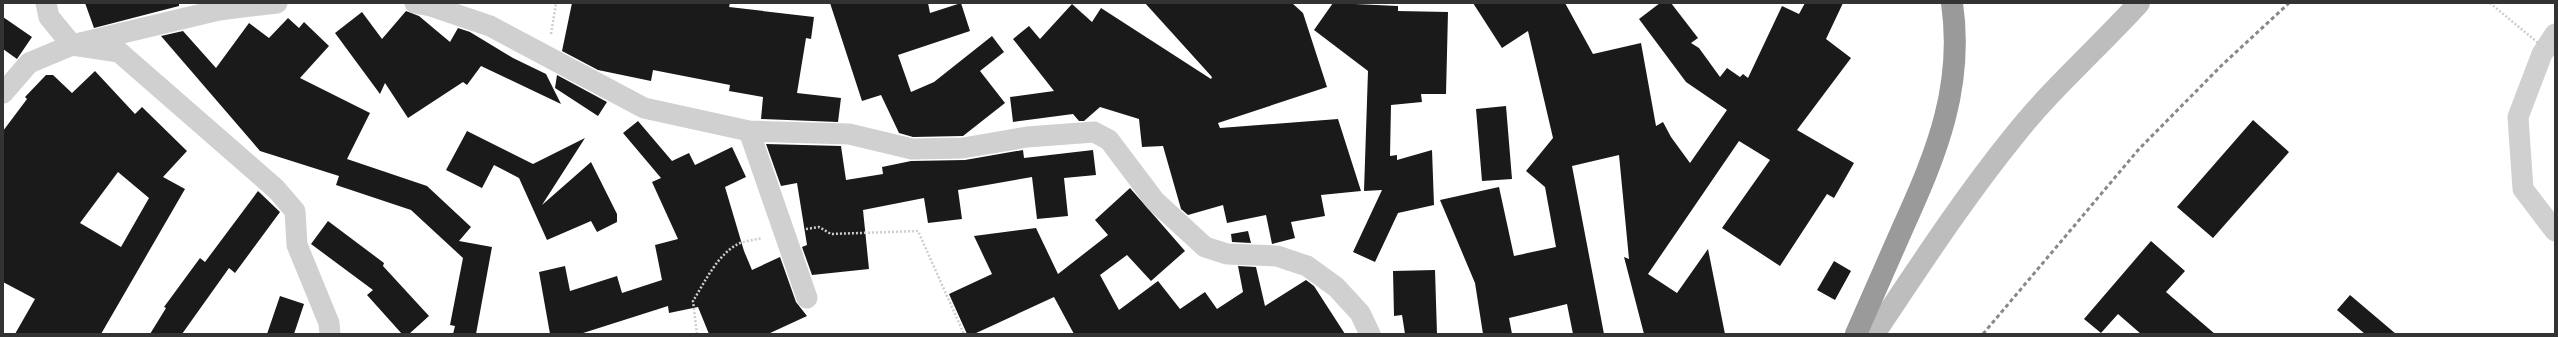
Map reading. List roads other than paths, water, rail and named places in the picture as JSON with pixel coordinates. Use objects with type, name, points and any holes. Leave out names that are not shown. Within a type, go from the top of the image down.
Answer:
[{"type":"highway","points":[[1856,334],[1931,164],[1947,116],[1955,70],[1952,3]]},
{"type":"main road","points":[[1874,334],[1954,214],[2015,135],[2068,74],[2139,3]]},
{"type":"street","points":[[46,3],[49,17],[72,45],[119,52],[276,189],[295,211],[298,245],[329,323],[330,334]]},
{"type":"street","points":[[3,93],[29,63],[72,45],[219,10],[277,3]]},
{"type":"street","points":[[415,3],[431,6],[490,26],[644,108],[749,131],[849,134],[912,149],[962,148],[1027,137],[1094,132],[1109,140],[1156,201],[1205,247],[1227,254],[1277,256],[1307,266],[1336,287],[1355,307],[1370,334]]},
{"type":"street","points":[[2555,34],[2542,54],[2518,118],[2522,189],[2555,231]]},
{"type":"street","points":[[749,131],[783,233],[807,298]]},
{"type":"railway","points":[[1983,334],[2139,149],[2221,66],[2289,3]]}]
